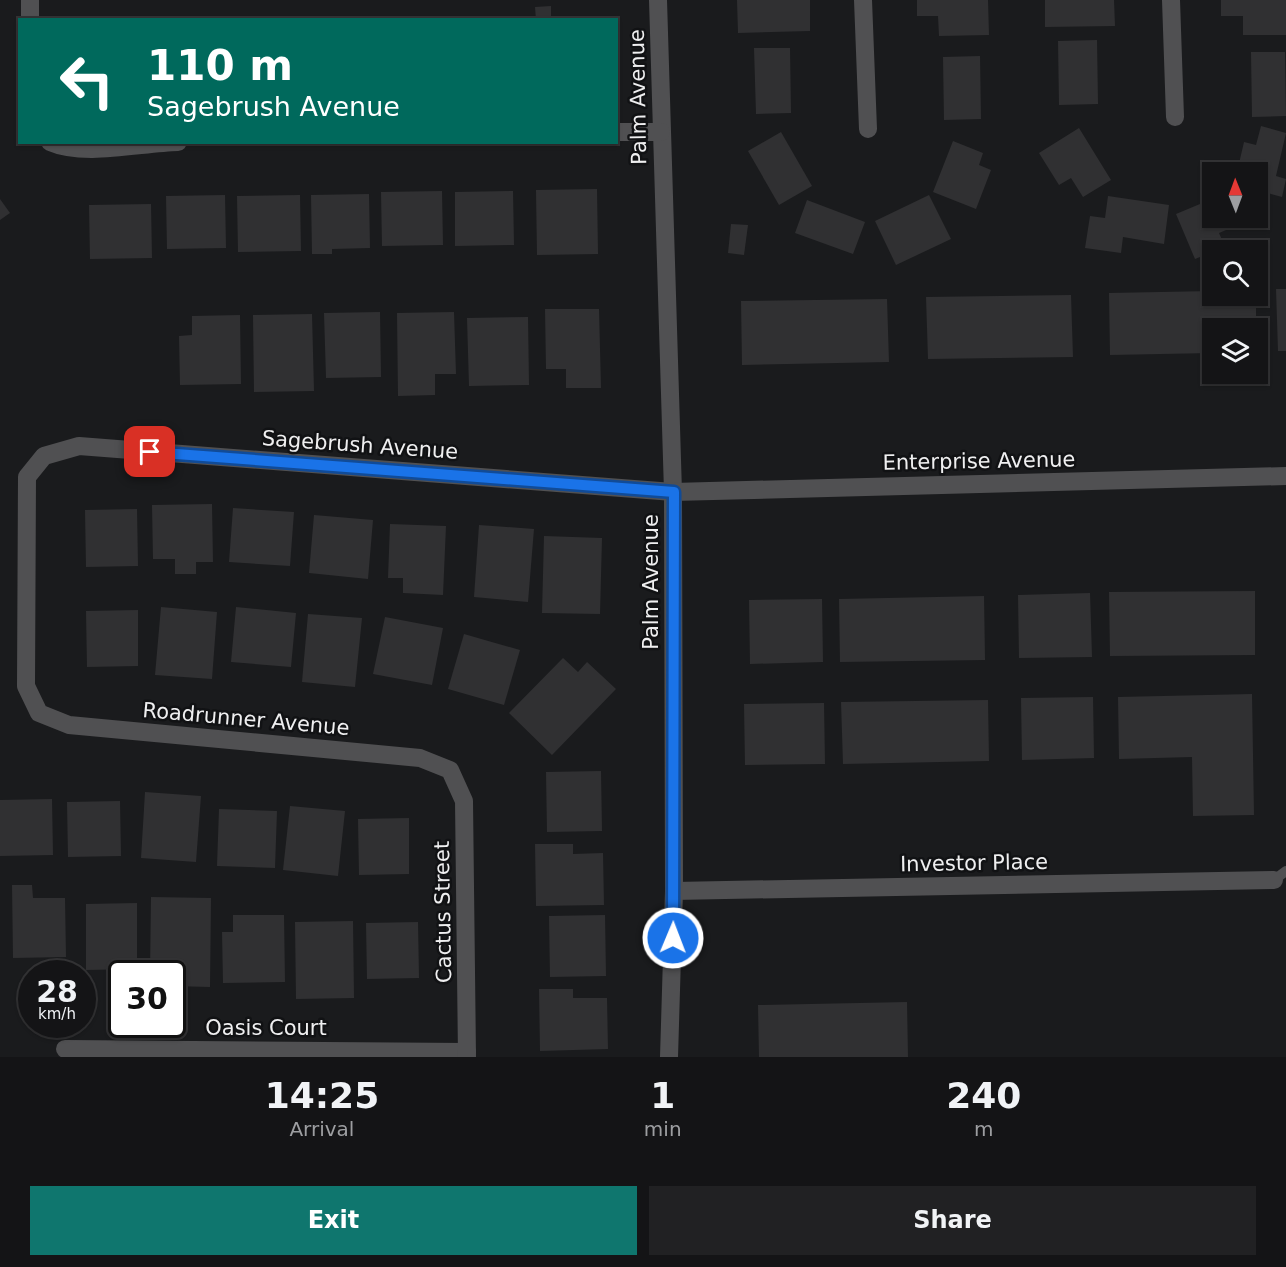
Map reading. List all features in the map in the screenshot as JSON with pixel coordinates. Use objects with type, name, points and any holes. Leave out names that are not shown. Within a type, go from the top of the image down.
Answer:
[{"type":"street","points":[[30,0],[30,18]]},
{"type":"street","name":"Palm Avenue","points":[[658,0],[674,492],[674,891],[669,1057]]},
{"type":"street","points":[[863,0],[868,129]]},
{"type":"street","points":[[1171,0],[1175,117]]},
{"type":"street","points":[[618,132],[661,132]]},
{"type":"street","points":[[54,144],[64,149],[145,144]]},
{"type":"street","name":"Sagebrush Avenue","points":[[39,713],[26,686],[27,477],[44,456],[79,446],[674,492]]},
{"type":"street","name":"Enterprise Avenue","points":[[674,492],[1286,476]]},
{"type":"street","name":"Roadrunner Avenue","points":[[39,713],[69,725],[420,758],[450,770]]},
{"type":"street","name":"Cactus Street","points":[[450,770],[464,801],[467,1054]]},
{"type":"street","name":"Investor Place","points":[[674,891],[1280,875]]},
{"type":"street","name":"Oasis Court","points":[[65,1049],[467,1054]]},
{"type":"building","points":[[737,0],[810,0],[810,31],[738,33]]},
{"type":"building","points":[[917,0],[988,0],[989,35],[939,36],[938,16],[917,16]]},
{"type":"building","points":[[1045,0],[1114,0],[1115,26],[1045,27]]},
{"type":"building","points":[[1221,0],[1286,0],[1286,35],[1243,35],[1243,16],[1221,16]]},
{"type":"building","points":[[551,6],[551,18],[536,18],[535,7]]},
{"type":"building","points":[[1097,40],[1098,104],[1059,105],[1058,41]]},
{"type":"building","points":[[754,48],[790,48],[791,113],[756,114]]},
{"type":"building","points":[[1251,52],[1285,52],[1286,116],[1252,117]]},
{"type":"building","points":[[980,56],[981,119],[944,120],[943,57]]},
{"type":"building","points":[[1261,126],[1286,133],[1276,176],[1286,179],[1282,197],[1268,193],[1268,162],[1239,162],[1244,142],[1256,145]]},
{"type":"building","points":[[1079,128],[1111,180],[1083,197],[1071,178],[1059,185],[1039,153]]},
{"type":"building","points":[[781,132],[812,186],[779,205],[748,151]]},
{"type":"building","points":[[953,141],[983,153],[979,165],[991,170],[976,209],[933,192]]},
{"type":"building","points":[[597,189],[598,254],[537,255],[536,190]]},
{"type":"building","points":[[442,191],[443,245],[382,246],[381,192]]},
{"type":"building","points":[[513,191],[514,245],[455,246],[455,192]]},
{"type":"building","points":[[369,194],[370,248],[332,249],[332,254],[312,254],[311,195]]},
{"type":"building","points":[[225,195],[226,248],[167,249],[166,196]]},
{"type":"building","points":[[300,195],[301,251],[238,252],[237,196]]},
{"type":"building","points":[[929,195],[951,239],[896,265],[875,221]]},
{"type":"building","points":[[1108,196],[1169,205],[1164,244],[1123,237],[1121,253],[1085,248],[1090,216],[1105,218]]},
{"type":"building","points":[[0,199],[10,213],[0,220]]},
{"type":"building","points":[[807,200],[865,222],[853,254],[795,233]]},
{"type":"building","points":[[1202,203],[1202,228],[1231,228],[1219,233],[1222,240],[1202,240],[1202,256],[1195,259],[1176,214]]},
{"type":"building","points":[[151,204],[152,258],[90,259],[89,205]]},
{"type":"building","points":[[731,224],[748,225],[744,255],[728,253]]},
{"type":"building","points":[[1276,289],[1286,289],[1286,351],[1278,351]]},
{"type":"building","points":[[1202,291],[1202,306],[1256,306],[1256,318],[1202,318],[1202,353],[1110,355],[1109,293]]},
{"type":"building","points":[[1071,295],[1073,357],[928,359],[926,297]]},
{"type":"building","points":[[887,299],[889,362],[742,365],[741,301]]},
{"type":"building","points":[[545,309],[599,309],[601,388],[566,388],[566,369],[546,369]]},
{"type":"building","points":[[380,312],[381,377],[326,378],[324,313]]},
{"type":"building","points":[[454,312],[456,374],[435,374],[435,395],[398,396],[397,313]]},
{"type":"building","points":[[312,314],[314,391],[254,392],[253,315]]},
{"type":"building","points":[[240,315],[241,384],[180,385],[179,336],[192,335],[192,316]]},
{"type":"building","points":[[528,317],[529,385],[469,386],[467,318]]},
{"type":"building","points":[[212,504],[213,562],[196,562],[196,574],[175,574],[175,559],[153,559],[152,505]]},
{"type":"building","points":[[233,508],[294,512],[290,566],[229,562]]},
{"type":"building","points":[[137,509],[138,566],[86,567],[85,510]]},
{"type":"building","points":[[314,515],[373,520],[368,579],[309,573]]},
{"type":"building","points":[[390,524],[446,526],[443,595],[403,593],[403,578],[388,578]]},
{"type":"building","points":[[479,525],[534,529],[528,602],[474,597]]},
{"type":"building","points":[[544,536],[602,538],[600,614],[542,613]]},
{"type":"building","points":[[1255,591],[1255,655],[1110,656],[1109,592]]},
{"type":"building","points":[[1090,593],[1092,657],[1019,658],[1018,595]]},
{"type":"building","points":[[984,596],[985,660],[840,662],[839,599]]},
{"type":"building","points":[[822,599],[823,662],[750,664],[749,600]]},
{"type":"building","points":[[161,607],[217,612],[212,679],[155,675]]},
{"type":"building","points":[[236,607],[296,613],[291,667],[231,662]]},
{"type":"building","points":[[138,610],[138,666],[87,667],[86,611]]},
{"type":"building","points":[[308,614],[362,618],[355,687],[302,682]]},
{"type":"building","points":[[385,617],[443,628],[432,685],[373,674]]},
{"type":"building","points":[[464,634],[520,650],[504,705],[448,689]]},
{"type":"building","points":[[563,658],[578,672],[587,662],[616,689],[552,755],[509,713]]},
{"type":"building","points":[[1252,694],[1254,815],[1193,816],[1192,757],[1119,759],[1118,697]]},
{"type":"building","points":[[1093,697],[1094,758],[1022,760],[1021,698]]},
{"type":"building","points":[[988,700],[989,761],[843,764],[841,702]]},
{"type":"building","points":[[824,703],[825,764],[745,765],[744,704]]},
{"type":"building","points":[[601,771],[602,831],[547,832],[546,772]]},
{"type":"building","points":[[145,792],[201,796],[196,862],[141,858]]},
{"type":"building","points":[[52,799],[53,855],[0,856],[0,800]]},
{"type":"building","points":[[120,801],[121,856],[68,857],[67,802]]},
{"type":"building","points":[[290,806],[345,811],[338,876],[283,870]]},
{"type":"building","points":[[219,809],[277,811],[275,868],[217,866]]},
{"type":"building","points":[[409,818],[409,874],[359,875],[358,819]]},
{"type":"building","points":[[535,844],[573,844],[573,854],[603,853],[604,905],[536,906]]},
{"type":"building","points":[[12,885],[32,885],[33,898],[65,898],[66,957],[13,958]]},
{"type":"building","points":[[151,897],[211,898],[210,987],[186,986],[186,960],[150,960]]},
{"type":"building","points":[[137,903],[137,960],[108,960],[108,970],[96,970],[96,960],[86,960],[86,904]]},
{"type":"building","points":[[233,915],[284,915],[285,982],[223,983],[222,932],[233,932]]},
{"type":"building","points":[[605,915],[606,976],[550,977],[549,916]]},
{"type":"building","points":[[353,921],[354,998],[296,999],[295,922]]},
{"type":"building","points":[[418,922],[419,978],[367,979],[366,923]]},
{"type":"building","points":[[539,989],[573,989],[573,998],[607,998],[608,1049],[540,1051]]},
{"type":"building","points":[[907,1002],[908,1057],[759,1057],[758,1005]]},
{"type":"route","points":[[150,452],[674,492],[673,938]]}]
